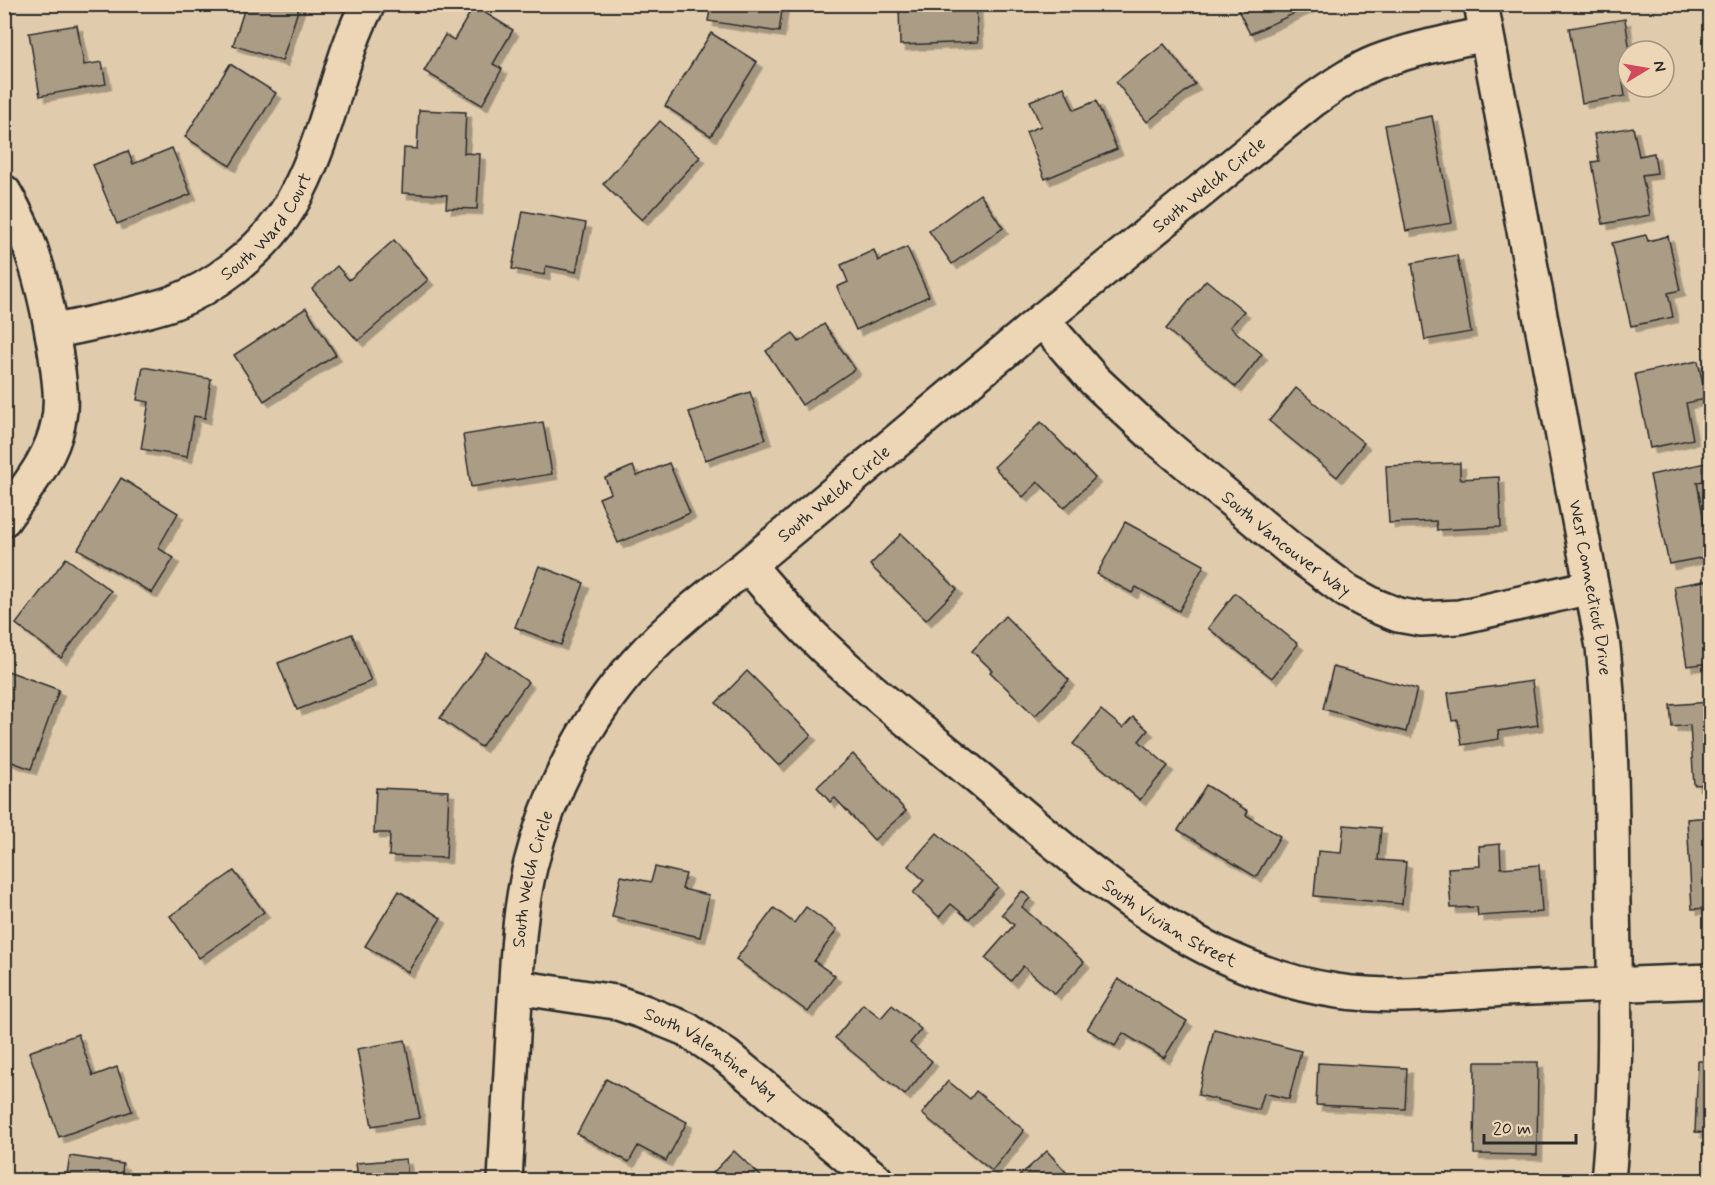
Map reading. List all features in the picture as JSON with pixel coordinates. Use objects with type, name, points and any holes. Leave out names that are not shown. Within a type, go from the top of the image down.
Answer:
[{"type":"street","name":"South Ward Court","points":[[52,332],[173,302],[221,276],[264,239],[298,192],[310,165],[368,4]]},
{"type":"street","name":"South Welch Circle","points":[[505,1180],[520,928],[530,865],[548,812],[576,750],[595,718],[635,664],[700,602],[1283,123],[1334,85],[1376,63],[1483,19]]},
{"type":"street","name":"West Connecticut Drive","points":[[1483,19],[1603,647],[1611,756],[1615,983],[1614,1082],[1608,1180]]},
{"type":"street","points":[[4,192],[24,229],[34,258],[52,332],[60,395],[58,424],[52,445],[39,470],[4,519]]},
{"type":"street","name":"South Vancouver Way","points":[[1042,320],[1094,380],[1152,434],[1289,548],[1347,591],[1373,606],[1398,615],[1421,619],[1459,617],[1592,587]]},
{"type":"street","name":"South Vivian Street","points":[[748,564],[793,616],[858,679],[1106,884],[1152,917],[1190,940],[1257,970],[1297,983],[1365,994],[1427,994],[1615,983],[1710,981]]},
{"type":"street","name":"South Valentine Way","points":[[516,987],[615,1002],[686,1029],[726,1056],[876,1180]]},
{"type":"building","points":[[246,4],[300,4],[282,61],[233,45]]},
{"type":"building","points":[[711,4],[783,4],[779,32],[708,21]]},
{"type":"building","points":[[899,4],[976,4],[978,42],[900,45]]},
{"type":"building","points":[[1235,4],[1306,4],[1308,7],[1250,34]]},
{"type":"building","points":[[474,6],[513,30],[493,64],[502,69],[482,105],[424,71],[445,35],[454,40]]},
{"type":"building","points":[[1625,19],[1628,39],[1616,39],[1616,97],[1582,103],[1569,28]]},
{"type":"building","points":[[77,25],[84,65],[102,62],[106,84],[40,96],[29,33]]},
{"type":"building","points":[[711,33],[757,62],[711,136],[665,106]]},
{"type":"building","points":[[1164,44],[1195,84],[1147,122],[1116,82]]},
{"type":"building","points":[[230,64],[276,93],[230,166],[185,137]]},
{"type":"building","points":[[1064,87],[1074,110],[1096,101],[1117,149],[1045,179],[1026,132],[1041,126],[1030,101]]},
{"type":"building","points":[[419,110],[466,112],[464,153],[480,154],[477,209],[446,208],[447,195],[402,193],[404,148],[417,149]]},
{"type":"building","points":[[1432,116],[1452,223],[1406,231],[1385,125]]},
{"type":"building","points":[[660,121],[700,157],[642,220],[603,184]]},
{"type":"building","points":[[1633,127],[1639,156],[1654,153],[1657,173],[1642,175],[1650,215],[1603,224],[1592,162],[1599,161],[1594,134]]},
{"type":"building","points":[[172,148],[191,194],[117,224],[93,165],[128,151],[133,164]]},
{"type":"building","points":[[980,194],[1003,228],[952,264],[929,231]]},
{"type":"building","points":[[523,211],[586,223],[576,272],[546,266],[544,275],[512,269]]},
{"type":"building","points":[[1646,235],[1648,241],[1668,236],[1680,290],[1668,293],[1673,317],[1631,326],[1612,243]]},
{"type":"building","points":[[394,240],[428,280],[358,341],[312,289],[337,266],[349,280]]},
{"type":"building","points":[[907,247],[929,296],[856,330],[837,287],[848,282],[841,265],[874,250],[878,261]]},
{"type":"building","points":[[1457,255],[1471,332],[1425,340],[1412,263]]},
{"type":"building","points":[[1206,280],[1244,311],[1230,327],[1262,354],[1236,387],[1166,329]]},
{"type":"building","points":[[306,308],[336,355],[264,401],[234,355]]},
{"type":"building","points":[[824,324],[855,369],[802,405],[766,351],[793,333],[799,342]]},
{"type":"building","points":[[1698,361],[1706,399],[1686,403],[1693,439],[1650,448],[1635,374]]},
{"type":"building","points":[[143,367],[211,379],[205,418],[194,416],[187,457],[141,449],[149,402],[137,400]]},
{"type":"building","points":[[1296,388],[1364,443],[1337,477],[1269,421]]},
{"type":"building","points":[[750,392],[766,439],[705,460],[689,412]]},
{"type":"building","points":[[543,422],[552,474],[471,487],[463,435]]},
{"type":"building","points":[[1041,422],[1095,478],[1064,508],[1038,482],[1023,497],[994,467]]},
{"type":"building","points":[[669,463],[690,513],[618,543],[599,498],[611,493],[605,478],[633,466],[637,476]]},
{"type":"building","points":[[1460,463],[1460,479],[1499,477],[1501,527],[1437,530],[1436,521],[1389,523],[1386,466]]},
{"type":"building","points":[[1706,463],[1709,480],[1697,482],[1710,556],[1669,564],[1650,475]]},
{"type":"building","points":[[121,478],[178,513],[158,548],[174,558],[152,593],[78,549]]},
{"type":"building","points":[[1125,522],[1204,565],[1179,611],[1136,587],[1132,593],[1097,574]]},
{"type":"building","points":[[901,534],[957,589],[926,620],[870,565]]},
{"type":"building","points":[[66,558],[111,591],[61,658],[16,624]]},
{"type":"building","points":[[539,566],[584,583],[561,645],[515,627]]},
{"type":"building","points":[[1710,580],[1710,663],[1687,666],[1674,586]]},
{"type":"building","points":[[1235,593],[1298,644],[1272,678],[1208,628]]},
{"type":"building","points":[[1005,616],[1069,680],[1035,716],[972,651]]},
{"type":"building","points":[[352,634],[371,681],[297,710],[278,663]]},
{"type":"building","points":[[487,653],[528,682],[481,747],[440,718]]},
{"type":"building","points":[[1333,667],[1417,689],[1406,732],[1323,709]]},
{"type":"building","points":[[8,671],[59,690],[31,769],[4,759],[4,681]]},
{"type":"building","points":[[747,671],[811,735],[779,766],[716,703]]},
{"type":"building","points":[[1532,681],[1538,725],[1498,731],[1499,739],[1462,745],[1458,720],[1452,721],[1448,693]]},
{"type":"building","points":[[1710,702],[1710,784],[1694,785],[1690,725],[1672,727],[1670,705]]},
{"type":"building","points":[[1101,710],[1123,728],[1133,717],[1148,730],[1139,741],[1168,766],[1140,800],[1073,744]]},
{"type":"building","points":[[853,754],[906,811],[874,840],[835,798],[830,802],[817,787]]},
{"type":"building","points":[[1206,785],[1248,811],[1246,815],[1280,836],[1256,877],[1178,830]]},
{"type":"building","points":[[376,788],[449,791],[446,858],[389,856],[390,833],[374,833]]},
{"type":"building","points":[[1710,817],[1710,908],[1692,909],[1687,819]]},
{"type":"building","points":[[1344,825],[1381,828],[1378,860],[1406,862],[1402,904],[1314,896],[1318,851],[1341,853]]},
{"type":"building","points":[[937,833],[998,887],[969,919],[951,904],[939,917],[913,893],[924,880],[908,866]]},
{"type":"building","points":[[1500,844],[1501,868],[1539,865],[1542,912],[1478,916],[1477,907],[1451,908],[1448,868],[1480,866],[1479,846]]},
{"type":"building","points":[[655,867],[686,874],[682,889],[709,895],[700,937],[612,917],[621,876],[651,882]]},
{"type":"building","points":[[234,871],[264,912],[199,958],[170,916]]},
{"type":"building","points":[[399,891],[441,918],[408,972],[365,946]]},
{"type":"building","points":[[1022,891],[1030,898],[1022,907],[1084,962],[1055,994],[1023,966],[1011,981],[985,958],[1014,925],[1002,914]]},
{"type":"building","points":[[806,907],[837,930],[814,961],[835,976],[808,1012],[736,959],[774,908],[794,923]]},
{"type":"building","points":[[1118,979],[1187,1021],[1164,1058],[1123,1033],[1115,1046],[1087,1029]]},
{"type":"building","points":[[863,1004],[881,1018],[892,1005],[921,1029],[910,1043],[932,1061],[905,1095],[835,1038]]},
{"type":"building","points":[[1214,1029],[1301,1051],[1289,1099],[1264,1093],[1259,1110],[1198,1095]]},
{"type":"building","points":[[78,1034],[93,1076],[117,1067],[132,1111],[59,1137],[29,1052]]},
{"type":"building","points":[[405,1040],[420,1118],[372,1126],[357,1049]]},
{"type":"building","points":[[1698,1061],[1710,1061],[1710,1133],[1695,1132]]},
{"type":"building","points":[[1475,1062],[1538,1062],[1537,1155],[1474,1154]]},
{"type":"building","points":[[1318,1063],[1407,1068],[1405,1109],[1316,1105]]},
{"type":"building","points":[[606,1079],[687,1122],[666,1161],[638,1146],[629,1162],[577,1134]]},
{"type":"building","points":[[948,1081],[970,1099],[976,1091],[1024,1130],[992,1171],[922,1114]]},
{"type":"building","points":[[734,1151],[765,1180],[706,1180]]},
{"type":"building","points":[[1047,1151],[1073,1180],[1016,1179]]},
{"type":"building","points":[[70,1156],[123,1164],[121,1180],[66,1180]]},
{"type":"building","points":[[406,1159],[408,1180],[358,1180],[356,1163]]},
{"type":"building","points":[[1692,1175],[1710,1176],[1710,1180],[1691,1180]]}]
